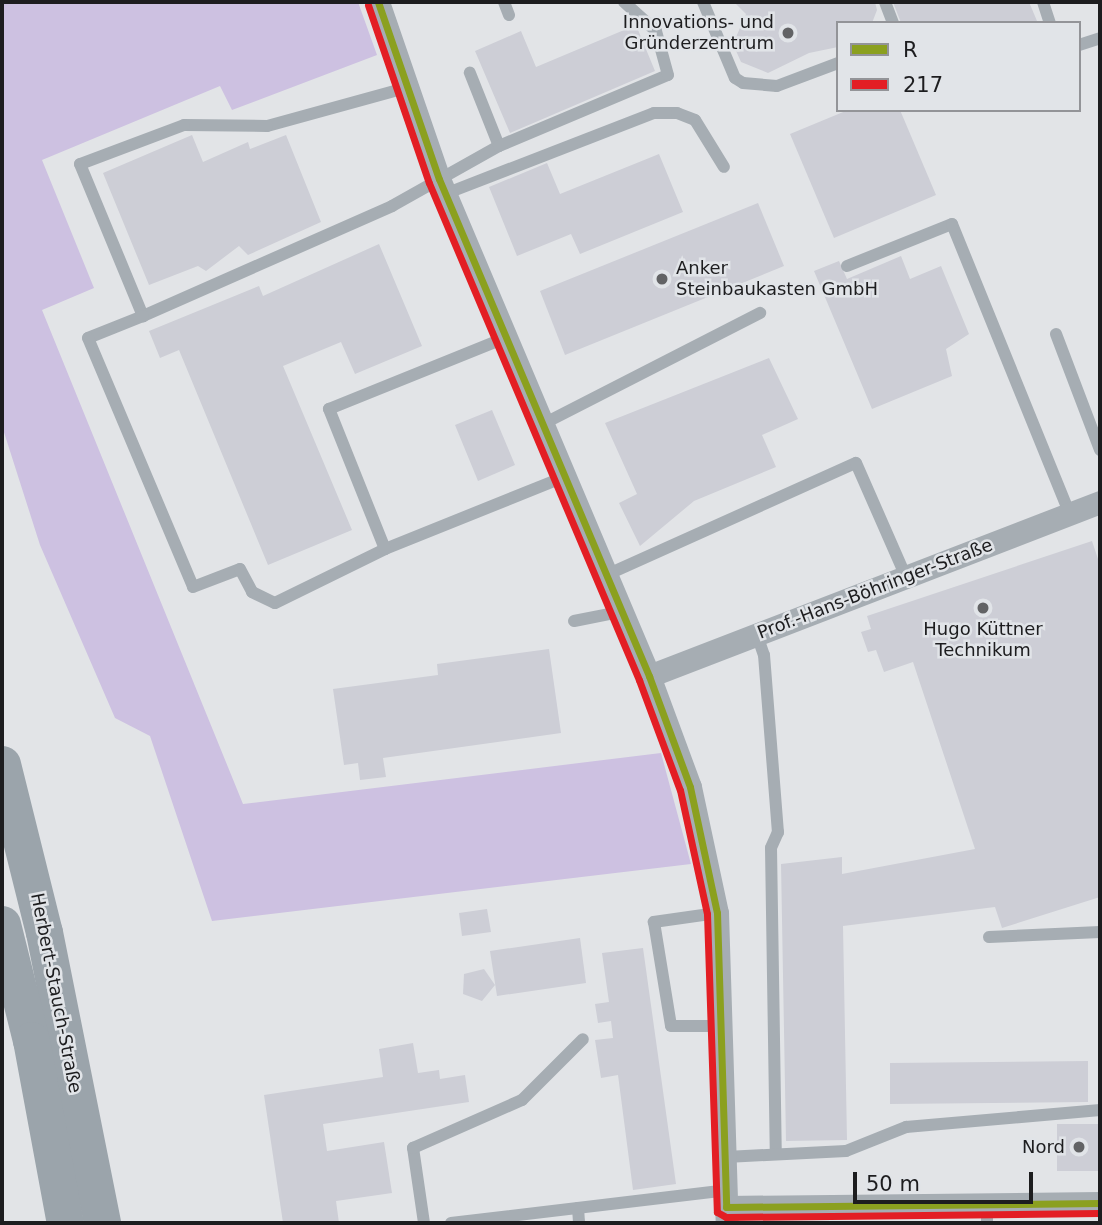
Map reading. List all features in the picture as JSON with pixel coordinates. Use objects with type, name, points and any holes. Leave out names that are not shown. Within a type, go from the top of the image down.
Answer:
[{"type":"main road","name":"Herbert-Stauch-Straße","points":[[2,764],[44,932],[102,1223]]},
{"type":"main road","name":"Herbert-Stauch-Straße","points":[[2,924],[31,1040],[65,1223]]},
{"type":"street","points":[[378,2],[442,187],[507,337],[604,576],[649,677],[690,787],[717,913],[726,1207],[987,1213],[1100,1203]]},
{"type":"street","name":"Prof.-Hans-Böhringer-Straße","points":[[649,677],[1100,502]]},
{"type":"lane","points":[[504,2],[509,15]]},
{"type":"lane","points":[[442,187],[499,146],[668,75],[656,31],[624,2]]},
{"type":"lane","points":[[704,2],[735,78],[743,83],[777,86],[836,63]]},
{"type":"lane","points":[[885,2],[892,21]]},
{"type":"lane","points":[[1042,2],[1049,21]]},
{"type":"lane","points":[[1081,44],[1100,38]]},
{"type":"lane","points":[[470,73],[499,146]]},
{"type":"lane","points":[[143,316],[80,164],[184,125],[267,126],[409,87]]},
{"type":"lane","points":[[564,477],[385,549],[275,603],[252,592],[240,569],[193,587],[88,338],[392,206],[654,113],[677,113],[695,120],[724,167]]},
{"type":"lane","points":[[847,266],[952,224],[1070,514]]},
{"type":"lane","points":[[543,424],[760,313]]},
{"type":"lane","points":[[1056,334],[1100,450]]},
{"type":"lane","points":[[385,549],[329,410],[507,337]]},
{"type":"lane","points":[[604,576],[856,463],[906,577]]},
{"type":"lane","points":[[574,621],[620,612]]},
{"type":"lane","points":[[757,635],[765,655],[778,832],[771,848],[776,1154]]},
{"type":"lane","points":[[717,913],[654,922],[671,1026],[722,1026]]},
{"type":"lane","points":[[989,937],[1100,932]]},
{"type":"lane","points":[[424,1223],[413,1148],[522,1100],[583,1039]]},
{"type":"lane","points":[[726,1157],[846,1150],[906,1127],[1100,1110]]},
{"type":"lane","points":[[451,1223],[578,1208],[726,1207]]},
{"type":"lane","points":[[578,1208],[579,1223]]},
{"type":"shaded area","points":[[2,2],[358,2],[377,55],[232,110],[220,86],[42,160],[94,288],[42,310],[243,804],[661,753],[691,864],[212,921],[150,736],[115,718],[40,545],[2,426]]},
{"type":"building","name":"Innovations- und Gründerzentrum","points":[[734,2],[875,2],[877,10],[873,21],[836,21],[836,47],[809,53],[768,73],[741,62],[733,44],[746,14]]},
{"type":"building","points":[[893,2],[1029,2],[1037,21],[900,21]]},
{"type":"building","points":[[636,25],[655,71],[510,133],[475,51],[521,31],[536,67]]},
{"type":"building","points":[[843,112],[901,112],[936,195],[834,238],[790,134]]},
{"type":"building","points":[[192,135],[203,162],[248,142],[250,149],[286,135],[321,222],[248,255],[239,246],[206,271],[198,266],[149,285],[103,173]]},
{"type":"building","points":[[659,154],[683,212],[580,254],[571,234],[517,256],[489,187],[547,163],[560,194]]},
{"type":"building","name":"Anker Steinbaukasten GmbH","points":[[758,203],[784,266],[565,355],[540,291]]},
{"type":"building","points":[[379,244],[422,346],[355,374],[341,342],[283,366],[352,530],[268,565],[179,350],[160,358],[149,331],[259,286],[263,296]]},
{"type":"building","points":[[901,256],[910,279],[941,266],[969,334],[946,349],[952,376],[872,409],[814,271],[839,261],[847,279]]},
{"type":"building","points":[[769,358],[798,419],[762,435],[776,467],[694,501],[640,546],[619,503],[637,494],[605,423]]},
{"type":"building","points":[[492,410],[515,465],[478,481],[455,425]]},
{"type":"building","points":[[1092,541],[1100,565],[1100,897],[1002,928],[995,907],[843,926],[847,1140],[786,1141],[781,864],[842,857],[842,874],[975,849],[913,662],[884,672],[876,650],[868,652],[861,632],[871,629],[867,616]]},
{"type":"building","points":[[549,649],[561,733],[383,758],[386,777],[360,780],[358,763],[344,765],[333,689],[438,675],[437,664]]},
{"type":"building","points":[[487,909],[491,932],[462,936],[459,913]]},
{"type":"building","points":[[580,938],[586,983],[497,996],[490,951]]},
{"type":"building","points":[[643,948],[676,1184],[633,1190],[618,1075],[601,1078],[595,1040],[613,1038],[611,1021],[598,1023],[595,1004],[609,1002],[602,953]]},
{"type":"building","points":[[484,969],[495,985],[482,1001],[463,994],[464,974]]},
{"type":"building","points":[[413,1043],[418,1073],[439,1070],[440,1079],[465,1075],[469,1102],[323,1124],[327,1151],[384,1142],[392,1193],[336,1201],[339,1223],[283,1223],[264,1095],[383,1077],[379,1049]]},
{"type":"building","points":[[1088,1061],[1088,1102],[890,1104],[890,1063]]},
{"type":"building","name":"Nord","points":[[1057,1124],[1100,1124],[1100,1171],[1057,1171]]},
{"type":"transit line","name":"R","points":[[378,2],[439,179],[649,676],[690,787],[717,913],[726,1207]]},
{"type":"transit line","name":"217","points":[[368,5],[429,183],[639,680],[680,790],[707,914],[717,1212],[726,1217],[1100,1213]]},
{"type":"transit line","name":"R","points":[[726,1207],[1100,1203]]},
{"type":"place","name":"Innovations- und Gründerzentrum","points":[[788,33]]},
{"type":"place","name":"Anker Steinbaukasten GmbH","points":[[662,279]]},
{"type":"place","name":"Hugo Küttner Technikum","points":[[983,608]]},
{"type":"place","name":"Nord","points":[[1079,1147]]}]
